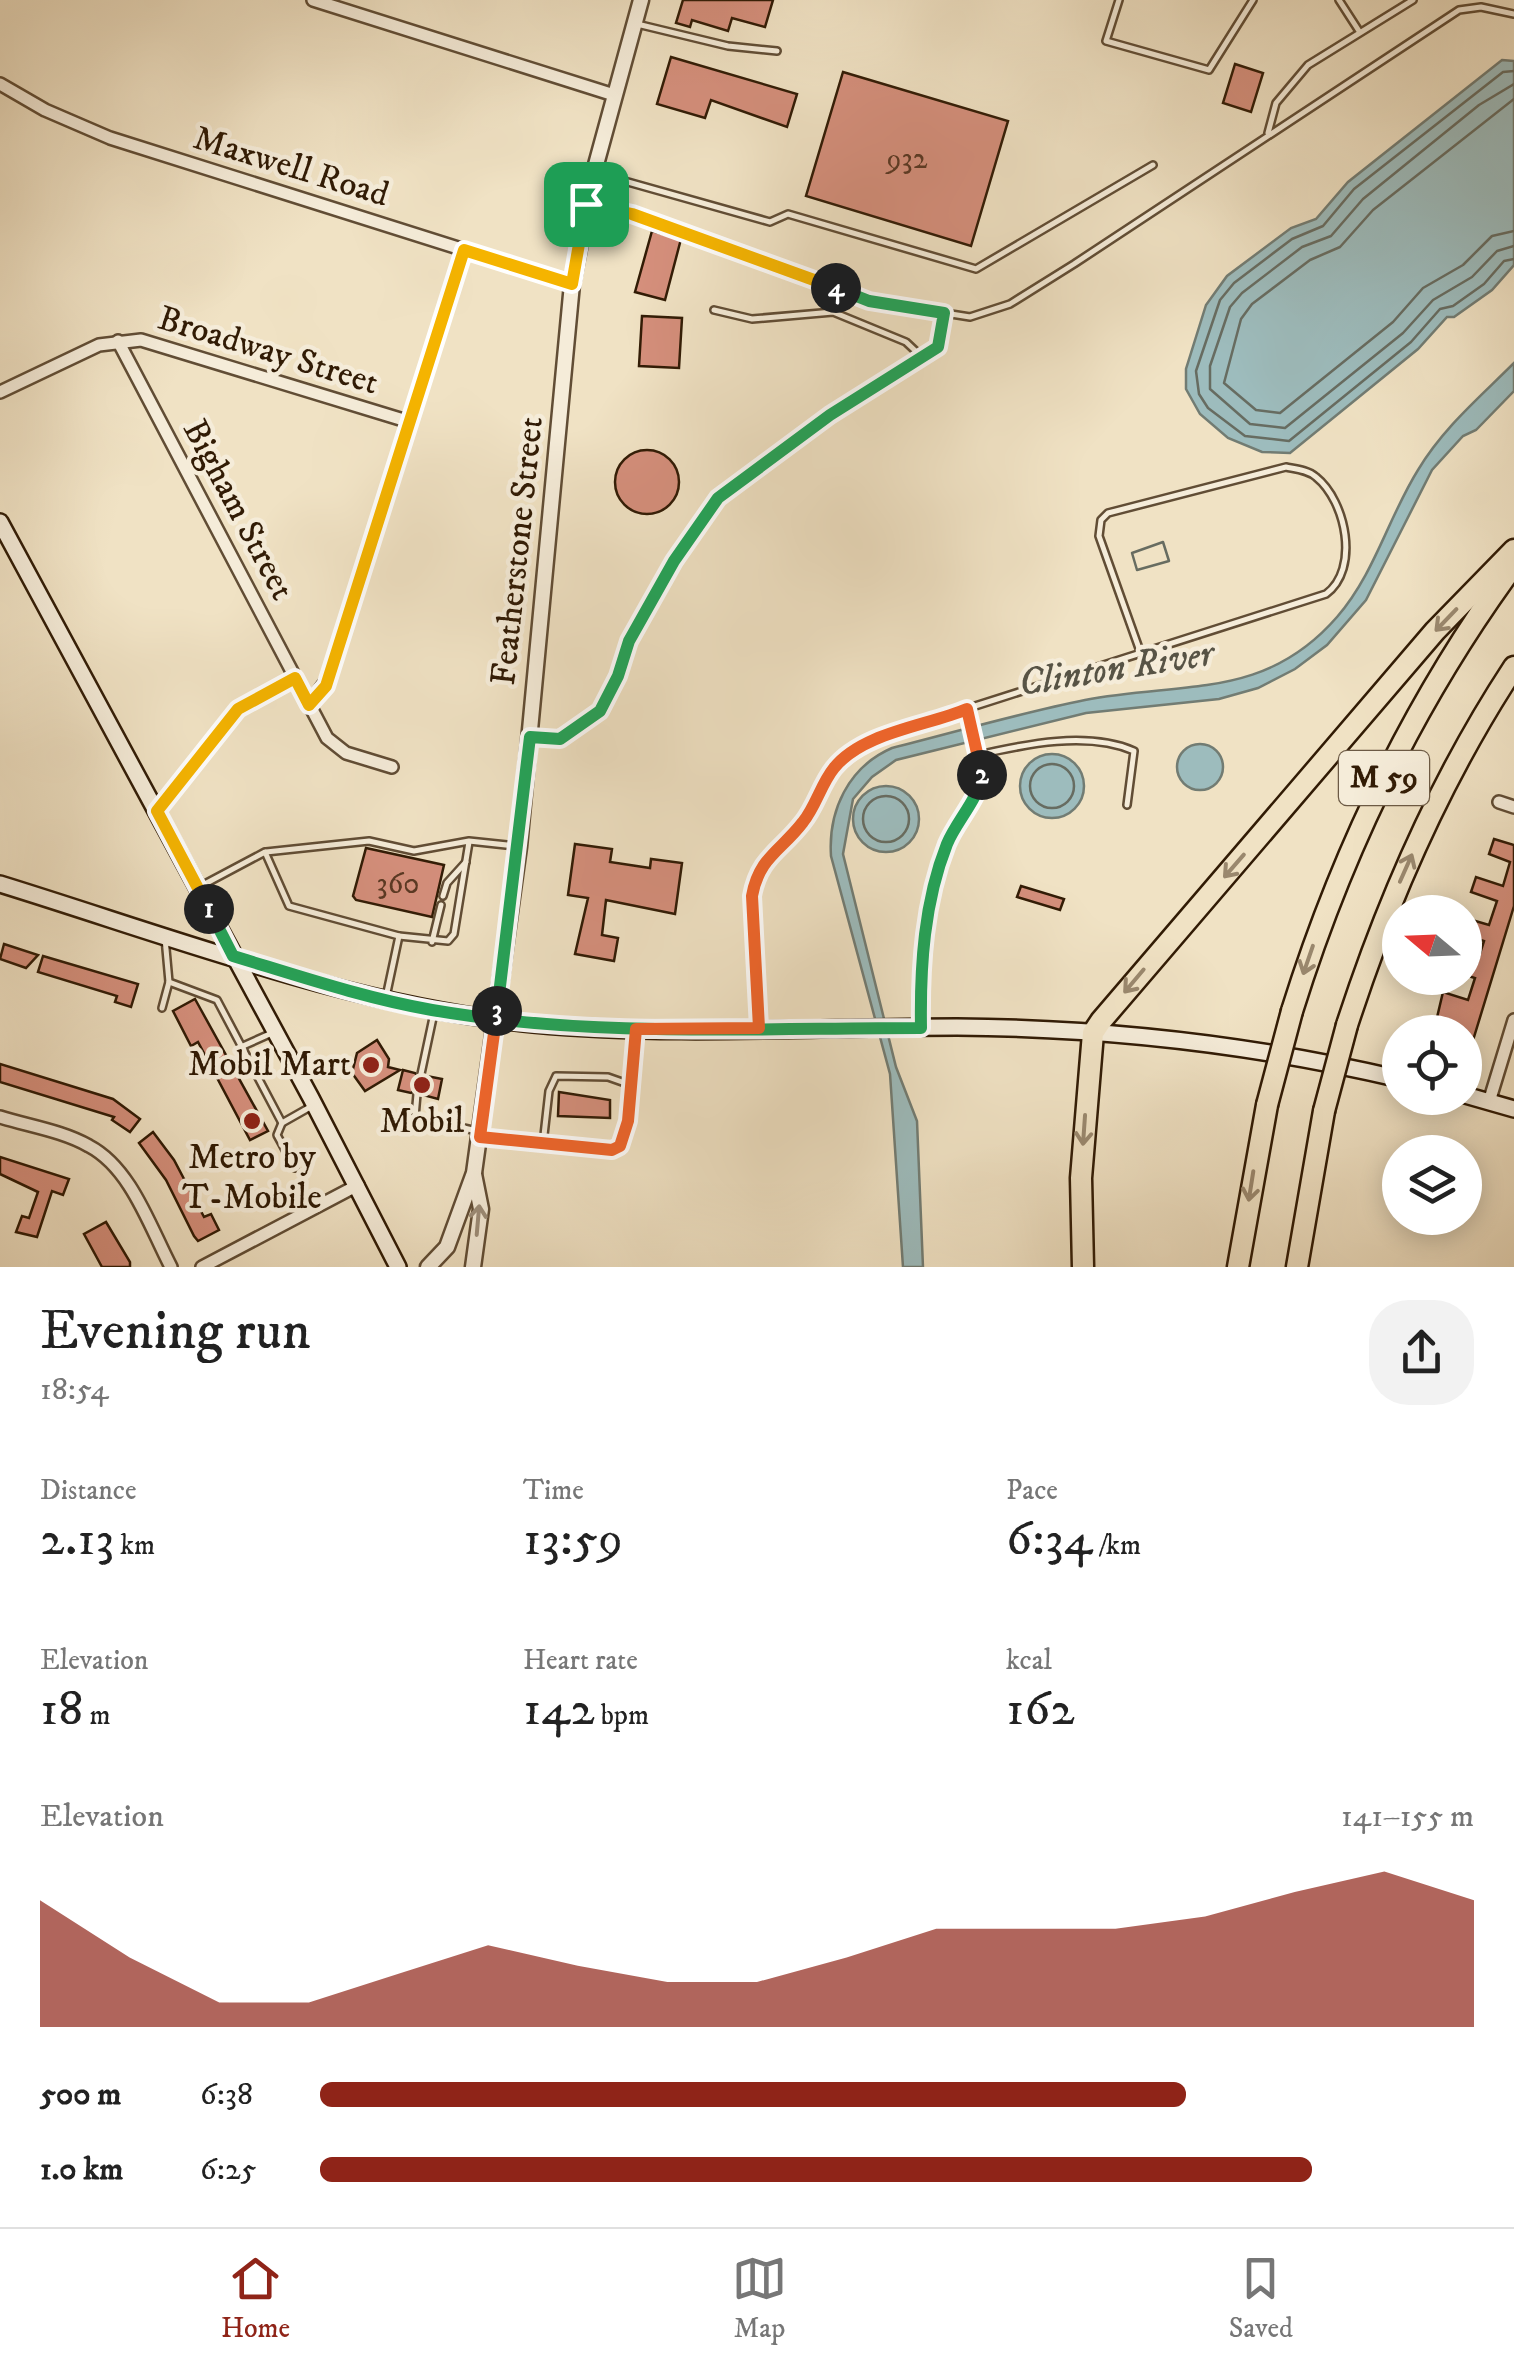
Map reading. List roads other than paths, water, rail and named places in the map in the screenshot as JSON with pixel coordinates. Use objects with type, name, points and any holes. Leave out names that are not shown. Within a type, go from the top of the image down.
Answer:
[{"type":"highway","points":[[1083,1267],[1081,1178],[1093,1034],[1435,631],[1514,550]]},
{"type":"highway","name":"M 59","points":[[1238,1267],[1267,1106],[1292,1010],[1336,884],[1380,786],[1425,701],[1514,564]]},
{"type":"highway","name":"M 59","points":[[1300,1262],[1324,1111],[1374,943],[1424,826],[1514,667]]},
{"type":"main road","points":[[0,522],[358,1184],[398,1267]]},
{"type":"main road","points":[[0,884],[385,1000],[496,1019],[636,1029],[918,1028],[1093,1034],[1264,1052],[1382,1075]]},
{"type":"main road","points":[[1482,1100],[1514,1109]]},
{"type":"street","points":[[313,0],[614,95]]},
{"type":"street","name":"Featherstone Street","points":[[428,1267],[447,1248],[474,1173],[519,846],[572,284],[586,204],[641,0]]},
{"type":"street","name":"Maxwell Road","points":[[0,84],[45,110],[110,138],[572,284]]},
{"type":"street","points":[[309,705],[330,677],[464,250]]},
{"type":"street","name":"Broadway Street","points":[[0,392],[118,341],[153,342],[410,422]]},
{"type":"street","name":"Bigham Street","points":[[118,341],[309,705],[337,748],[392,767]]},
{"type":"street","points":[[157,811],[238,709],[295,678]]},
{"type":"street","points":[[1499,802],[1514,807]]},
{"type":"street","points":[[1489,1102],[1514,1020]]},
{"type":"street","points":[[0,1117],[80,1141],[108,1159],[128,1186],[171,1267]]},
{"type":"street","name":"Featherstone Street","points":[[474,1173],[481,1209],[474,1266]]},
{"type":"street","points":[[202,1267],[358,1184]]},
{"type":"lane","points":[[1119,0],[1106,41],[1208,70],[1252,0]]},
{"type":"lane","points":[[1338,0],[1359,31]]},
{"type":"lane","points":[[1267,136],[1276,103],[1308,66],[1413,0]]},
{"type":"lane","points":[[586,204],[632,214],[869,301],[970,317],[1010,304],[1458,10],[1482,7],[1514,14]]},
{"type":"lane","points":[[634,24],[714,44],[778,52]]},
{"type":"lane","points":[[594,172],[770,222],[788,214],[976,269],[1153,166]]},
{"type":"lane","points":[[714,310],[752,320],[833,312],[906,342],[923,358]]},
{"type":"lane","points":[[530,737],[560,739],[600,711],[618,676],[629,641],[674,561],[718,498],[830,415],[938,347],[944,313]]},
{"type":"lane","points":[[759,1028],[752,896],[759,866],[805,820],[835,766],[898,731],[930,725],[967,709],[1141,654],[1326,594],[1338,585],[1347,566],[1346,536],[1328,491],[1315,476],[1286,467],[1108,513],[1101,520],[1099,536],[1141,654]]},
{"type":"lane","points":[[918,1028],[920,973],[930,897],[948,842],[982,782],[967,709]]},
{"type":"lane","points":[[978,754],[1050,743],[1119,745],[1134,751],[1127,805]]},
{"type":"lane","points":[[197,888],[265,852],[369,841],[414,851],[452,847],[469,840],[519,846]]},
{"type":"lane","points":[[265,852],[289,906],[432,942],[448,941],[454,934],[469,840]]},
{"type":"lane","points":[[443,896],[447,883],[466,862]]},
{"type":"lane","points":[[432,942],[441,905]]},
{"type":"lane","points":[[162,1008],[168,982],[164,934]]},
{"type":"lane","points":[[385,1000],[399,936]]},
{"type":"lane","points":[[168,982],[217,1000],[282,1123]]},
{"type":"lane","points":[[421,1074],[435,1010]]},
{"type":"lane","points":[[417,1094],[414,1117],[480,1134],[600,1152],[620,1146],[628,1121],[636,1029]]},
{"type":"lane","points":[[243,1046],[276,1031]]},
{"type":"lane","points":[[543,1144],[548,1090],[556,1076],[619,1078],[630,1092]]},
{"type":"lane","points":[[295,1168],[277,1136],[282,1123],[315,1105]]},
{"type":"water","points":[[1502,60],[1514,61],[1514,265],[1492,290],[1454,317],[1447,317],[1418,349],[1290,453],[1262,452],[1228,438],[1200,414],[1186,389],[1186,369],[1206,305],[1227,276],[1291,228],[1316,219],[1348,182]]},
{"type":"water","points":[[1514,363],[1514,391],[1432,470],[1366,600],[1327,645],[1295,669],[1258,688],[1219,699],[1086,713],[896,760],[872,777],[853,799],[843,854],[896,1067],[917,1121],[923,1267],[903,1267],[890,1074],[831,856],[833,823],[844,792],[863,767],[892,748],[1085,700],[1220,683],[1280,663],[1309,644],[1337,617],[1361,582],[1407,488],[1428,455]]},
{"type":"water","points":[[1200,744],[1217,750],[1223,767],[1217,784],[1200,790],[1183,784],[1177,767],[1183,750]]},
{"type":"water","points":[[1052,754],[1075,763],[1084,786],[1075,809],[1052,818],[1029,809],[1020,786],[1029,763]]},
{"type":"water","points":[[886,786],[909,796],[919,819],[909,842],[886,852],[863,842],[853,819],[863,796]]},
{"type":"place","name":"Mobil Mart","points":[[371,1065]]},
{"type":"place","name":"Mobil","points":[[422,1085]]},
{"type":"place","name":"Metro by T-Mobile","points":[[252,1121]]},
{"type":"water label","name":"Clinton River","points":[[1116,669]]}]
